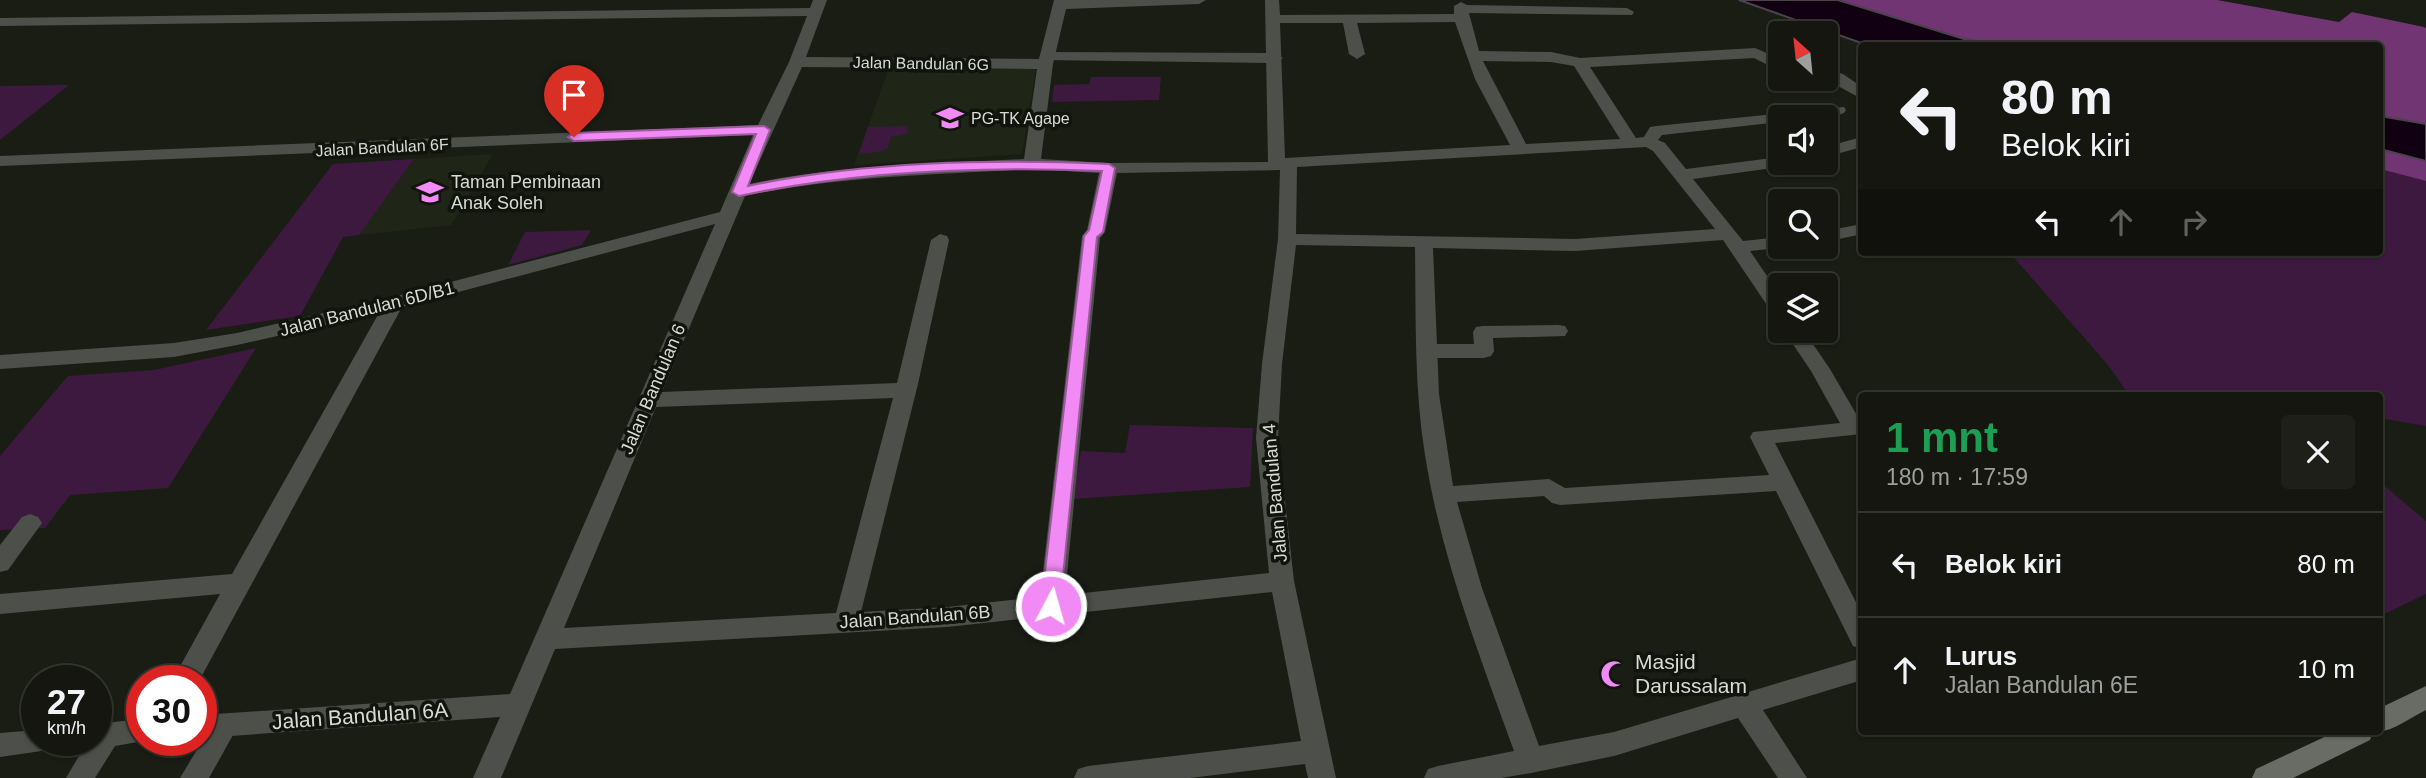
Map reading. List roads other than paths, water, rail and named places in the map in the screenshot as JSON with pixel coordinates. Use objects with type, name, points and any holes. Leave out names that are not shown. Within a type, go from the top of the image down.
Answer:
[{"type":"main road","points":[[2383,719],[2426,697]]},
{"type":"main road","points":[[2266,778],[2354,735]]},
{"type":"street","points":[[1032,164],[1046,60],[1061,3],[1199,0]]},
{"type":"street","name":"Jalan Bandulan 4","points":[[1272,0],[1287,239],[1272,364],[1267,438],[1282,581],[1322,778]]},
{"type":"street","points":[[0,22],[818,6]]},
{"type":"street","name":"Jalan Bandulan 6","points":[[487,778],[764,130],[797,61],[818,6]]},
{"type":"street","points":[[1273,19],[1349,18],[1461,9],[1627,12]]},
{"type":"street","points":[[1461,9],[1475,56],[1521,150]]},
{"type":"street","points":[[1349,18],[1357,54]]},
{"type":"street","points":[[1475,56],[1551,57],[1580,63],[1755,53],[1768,58]]},
{"type":"street","name":"Jalan Bandulan 6G","points":[[797,61],[1275,58]]},
{"type":"street","points":[[1580,63],[1630,142]]},
{"type":"street","points":[[1838,78],[1858,91]]},
{"type":"street","points":[[1649,142],[1656,131],[1768,118]]},
{"type":"street","name":"Jalan Bandulan 6F","points":[[0,161],[303,152],[520,139],[764,130]]},
{"type":"street","points":[[739,192],[785,182],[890,172],[1032,164],[1109,168],[1283,164],[1649,142],[1659,147],[1732,241],[1768,293]]},
{"type":"street","points":[[1838,148],[1858,143]]},
{"type":"street","points":[[1681,175],[1768,164]]},
{"type":"street","points":[[1051,606],[1091,236],[1096,232],[1109,168]]},
{"type":"street","name":"Jalan Bandulan 6D/B1","points":[[0,362],[174,350],[237,339],[394,303],[728,215]]},
{"type":"street","points":[[1838,234],[1858,230]]},
{"type":"street","points":[[1287,239],[1424,244],[1768,242]]},
{"type":"street","points":[[846,622],[922,328],[940,240]]},
{"type":"street","points":[[1424,244],[1427,351],[1434,434],[1444,495],[1520,768]]},
{"type":"street","points":[[194,665],[394,303]]},
{"type":"street","points":[[1427,351],[1484,351],[1483,332],[1558,331]]},
{"type":"street","points":[[1802,343],[1854,429],[1761,437],[1858,631]]},
{"type":"street","points":[[648,400],[905,390]]},
{"type":"street","points":[[1444,495],[1549,488],[1560,497],[1784,482]]},
{"type":"street","points":[[0,563],[30,523]]},
{"type":"street","name":"Jalan Bandulan 6B","points":[[546,639],[947,617],[1282,581]]},
{"type":"street","points":[[0,604],[239,583]]},
{"type":"street","points":[[1438,778],[1520,768],[1614,744],[1858,670]]},
{"type":"street","points":[[1743,703],[1793,778]]},
{"type":"street","name":"Jalan Bandulan 6A","points":[[217,726],[518,705]]},
{"type":"street","points":[[0,745],[21,743]]},
{"type":"street","points":[[1088,778],[1315,751]]},
{"type":"street","points":[[80,778],[91,756]]},
{"type":"street","points":[[194,778],[202,756]]},
{"type":"place","name":"PG-TK Agape","points":[[950,118]]},
{"type":"place","name":"Taman Pembinaan Anak Soleh","points":[[430,192]]},
{"type":"place","name":"Masjid Darussalam","points":[[1614,674]]}]
